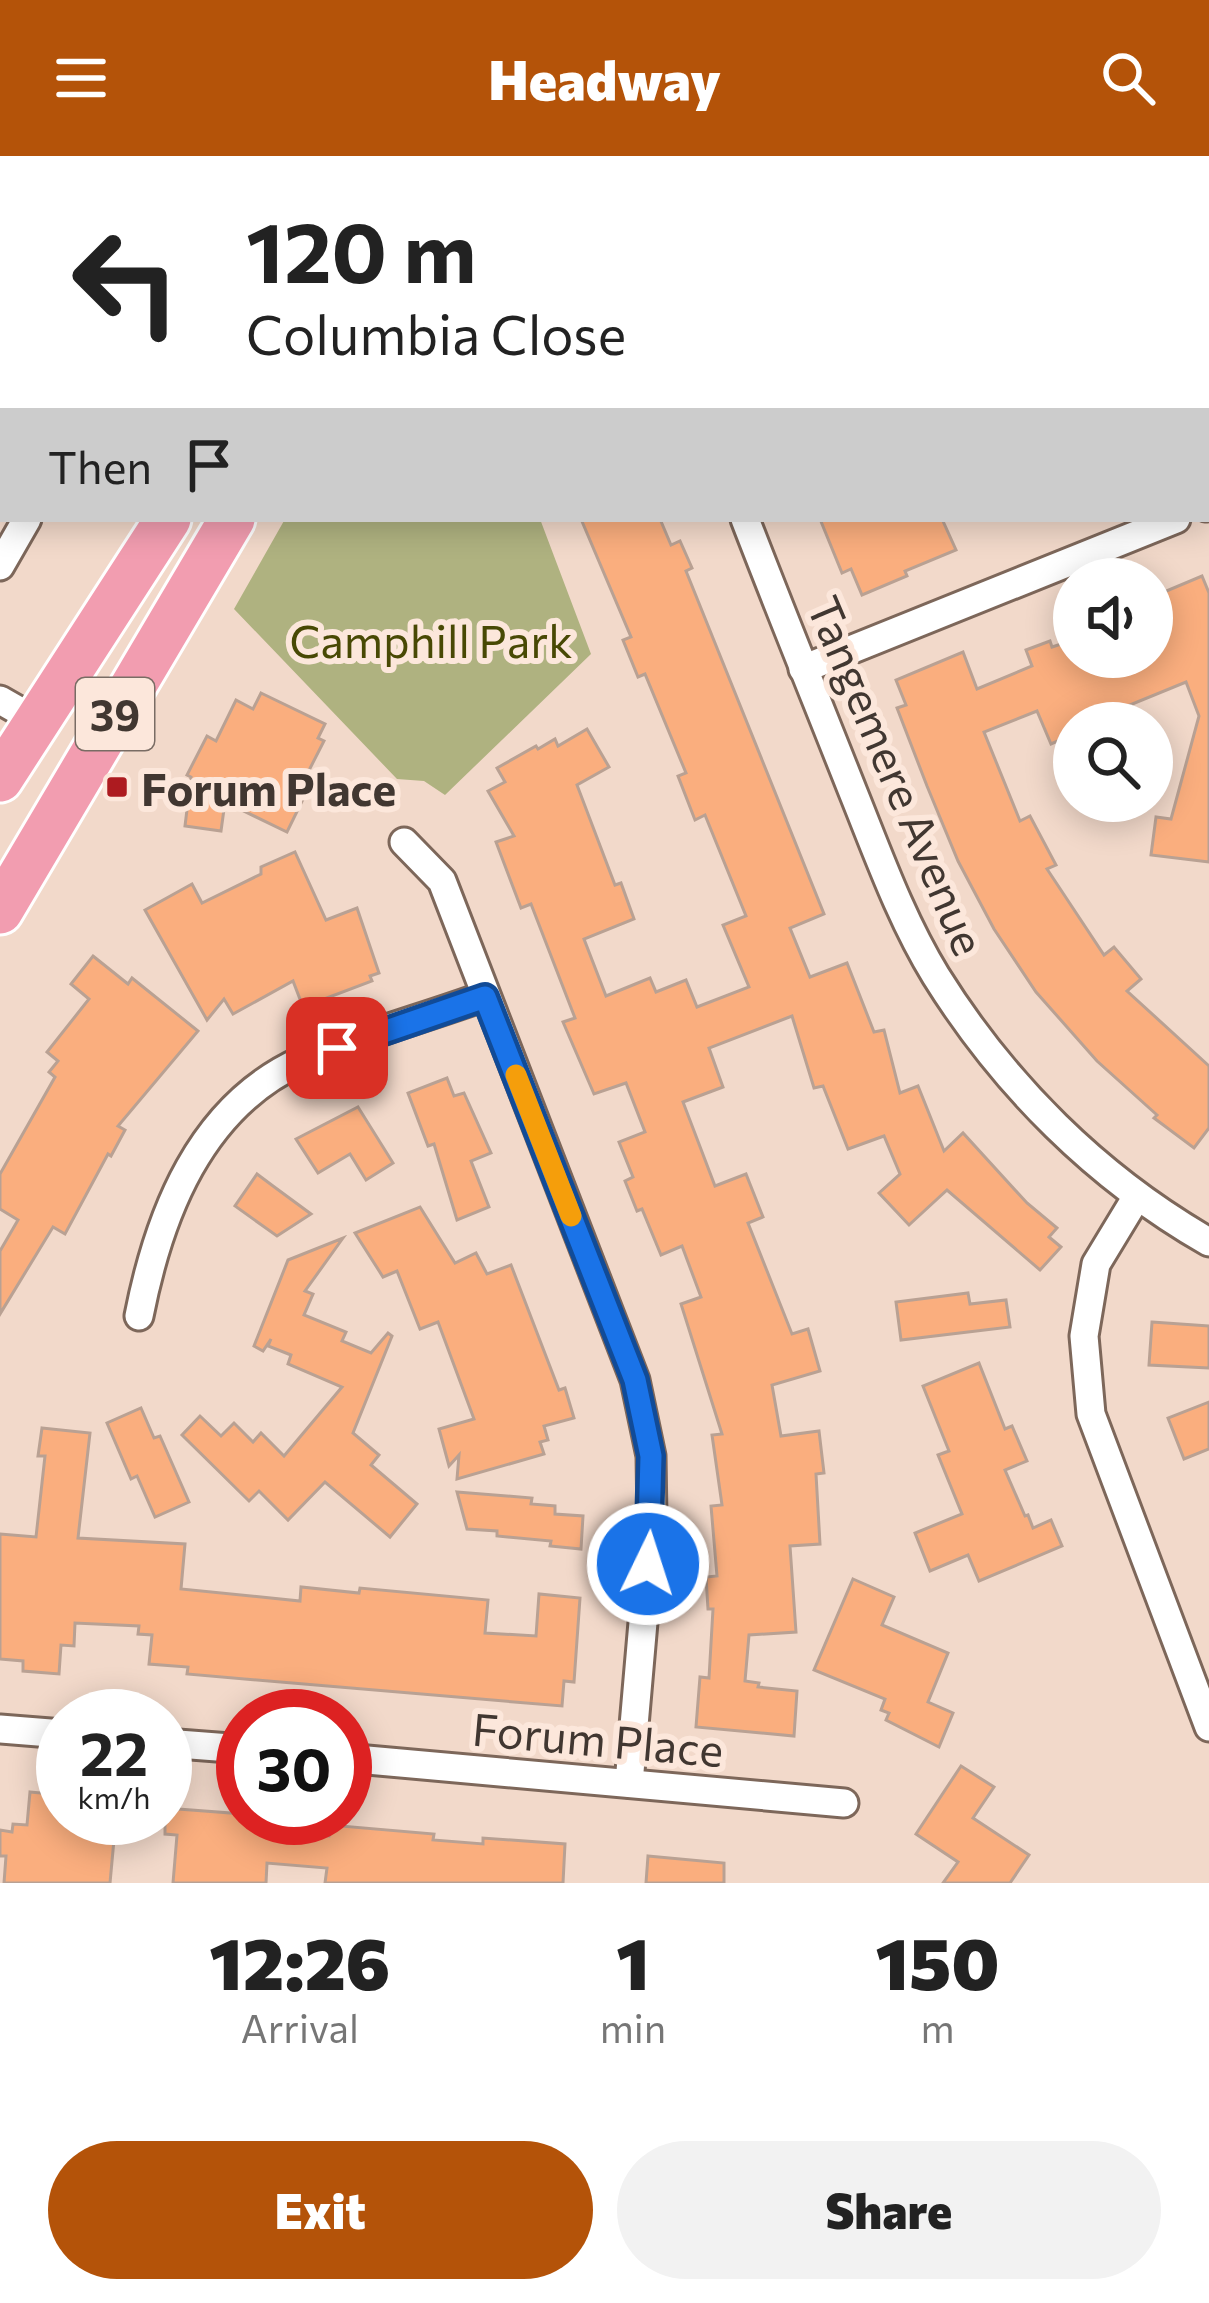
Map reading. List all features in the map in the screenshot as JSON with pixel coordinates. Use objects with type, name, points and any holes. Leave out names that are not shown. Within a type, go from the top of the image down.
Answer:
[{"type":"main road","name":"39","points":[[0,779],[17,710],[166,522]]},
{"type":"main road","name":"39","points":[[0,911],[230,522]]},
{"type":"street","points":[[0,566],[25,522]]},
{"type":"street","name":"Tangemere Avenue","points":[[746,522],[890,882],[936,976],[1004,1071],[1091,1159],[1136,1198],[1209,1242]]},
{"type":"street","points":[[803,669],[1169,522]]},
{"type":"street","points":[[404,842],[442,880],[635,1380],[651,1456],[652,1519],[629,1783]]},
{"type":"street","points":[[139,1316],[151,1254],[187,1166],[234,1106],[298,1062],[485,997]]},
{"type":"street","points":[[1136,1198],[1096,1264],[1084,1336],[1091,1414],[1209,1727]]},
{"type":"street","points":[[0,1729],[36,1732]]},
{"type":"street","name":"Forum Place","points":[[372,1760],[844,1803]]},
{"type":"green space","name":"Camphill Park","points":[[283,522],[541,522],[591,654],[445,795],[424,781],[397,779],[234,609]]},
{"type":"building","points":[[582,522],[661,522],[671,545],[680,541],[692,568],[686,571],[824,914],[790,928],[810,977],[847,963],[874,1032],[884,1030],[900,1093],[918,1086],[944,1151],[963,1133],[1027,1203],[1057,1228],[1049,1237],[1061,1247],[1040,1270],[947,1190],[909,1225],[879,1193],[900,1174],[884,1136],[848,1149],[823,1086],[814,1088],[792,1016],[709,1048],[723,1087],[683,1102],[715,1186],[746,1174],[763,1217],[748,1223],[792,1334],[808,1329],[820,1371],[772,1385],[781,1436],[819,1431],[824,1473],[816,1474],[820,1544],[790,1546],[796,1632],[749,1635],[745,1681],[797,1691],[794,1736],[696,1727],[700,1677],[709,1678],[713,1609],[708,1609],[706,1577],[717,1576],[711,1506],[722,1505],[712,1435],[722,1434],[681,1304],[701,1297],[682,1246],[661,1255],[642,1209],[637,1211],[625,1181],[633,1177],[619,1142],[645,1132],[626,1083],[594,1094],[563,1022],[575,1018],[531,904],[521,908],[496,842],[514,836],[488,791],[505,782],[497,768],[536,746],[555,739],[558,746],[587,729],[609,767],[577,785],[615,885],[621,883],[634,919],[584,939],[606,996],[650,978],[656,992],[686,980],[697,1007],[749,987],[723,925],[746,916],[705,815],[695,820],[678,776],[686,773],[645,674],[638,677],[623,640],[631,637]]},
{"type":"building","points":[[821,522],[943,522],[956,550],[862,595],[851,569],[842,573]]},
{"type":"building","points":[[1202,576],[1209,593],[1209,862],[1151,855],[1155,822],[1173,822],[1199,716],[1186,682],[1137,702],[1053,702],[1051,744],[1037,711],[984,732],[1020,821],[1030,816],[1056,865],[1047,869],[1104,955],[1114,947],[1141,979],[1127,991],[1209,1066],[1209,1128],[1194,1148],[1154,1118],[1157,1115],[1097,1061],[1036,992],[994,929],[958,861],[897,708],[906,705],[896,680],[963,652],[977,689],[1032,666],[1026,650],[1050,641],[1053,678],[1173,678],[1173,588]]},
{"type":"building","points":[[261,693],[325,724],[318,738],[324,741],[302,784],[309,787],[287,832],[225,802],[221,831],[185,826],[191,777],[187,775],[207,736],[216,741],[236,700],[253,709]]},
{"type":"building","points":[[295,852],[326,920],[357,908],[379,973],[370,976],[372,981],[303,1007],[293,981],[233,1014],[224,999],[207,1020],[145,910],[192,884],[202,903]]},
{"type":"building","points":[[93,956],[128,984],[132,978],[198,1031],[118,1126],[125,1130],[65,1234],[53,1227],[0,1314],[0,1251],[18,1220],[0,1209],[0,1174],[55,1077],[49,1072],[58,1061],[47,1052],[89,999],[71,984]]},
{"type":"building","points":[[447,1078],[454,1096],[464,1093],[491,1153],[471,1161],[489,1207],[457,1220],[434,1144],[428,1146],[408,1093]]},
{"type":"building","points":[[358,1107],[393,1163],[366,1180],[350,1154],[318,1173],[296,1139]]},
{"type":"building","points":[[257,1174],[311,1214],[277,1236],[235,1206]]},
{"type":"building","points":[[420,1207],[455,1263],[476,1253],[487,1274],[511,1265],[574,1418],[544,1426],[548,1440],[540,1442],[544,1454],[457,1479],[459,1455],[449,1466],[439,1429],[474,1419],[438,1322],[420,1329],[397,1271],[383,1277],[355,1233]]},
{"type":"building","points":[[343,1238],[305,1291],[313,1294],[304,1315],[346,1332],[342,1341],[371,1353],[388,1333],[392,1336],[353,1433],[379,1455],[371,1465],[417,1504],[390,1537],[325,1482],[288,1520],[259,1491],[249,1501],[182,1435],[200,1416],[221,1436],[234,1423],[253,1442],[261,1433],[284,1456],[342,1387],[288,1364],[291,1355],[268,1346],[271,1339],[263,1351],[254,1346],[288,1260]]},
{"type":"building","points":[[968,1293],[970,1304],[1006,1300],[1010,1327],[901,1340],[896,1302]]},
{"type":"building","points":[[1152,1322],[1209,1326],[1209,1368],[1149,1365]]},
{"type":"building","points":[[979,1363],[1005,1429],[1012,1426],[1027,1461],[1005,1470],[1025,1516],[1033,1528],[1051,1520],[1062,1546],[979,1581],[968,1555],[930,1571],[915,1533],[962,1514],[938,1455],[949,1451],[923,1386]]},
{"type":"building","points":[[1209,1402],[1209,1449],[1184,1459],[1168,1418]]},
{"type":"building","points":[[141,1408],[154,1438],[160,1436],[189,1502],[155,1517],[137,1476],[131,1479],[107,1423]]},
{"type":"building","points":[[42,1428],[90,1433],[78,1538],[185,1544],[181,1589],[300,1601],[301,1587],[488,1600],[485,1633],[536,1636],[539,1594],[580,1598],[574,1682],[564,1681],[562,1706],[187,1674],[188,1667],[149,1664],[152,1635],[138,1634],[139,1626],[75,1623],[74,1646],[61,1645],[59,1674],[23,1671],[23,1661],[0,1659],[0,1534],[36,1537],[45,1456],[38,1456]]},
{"type":"building","points":[[457,1492],[532,1498],[531,1504],[555,1506],[555,1514],[583,1516],[581,1549],[467,1529]]},
{"type":"building","points":[[853,1579],[894,1597],[882,1625],[948,1653],[928,1702],[953,1713],[939,1747],[886,1720],[889,1713],[881,1710],[885,1699],[814,1670]]},
{"type":"building","points":[[961,1766],[994,1787],[973,1818],[1029,1855],[1010,1883],[943,1883],[958,1862],[916,1834]]},
{"type":"building","points":[[30,1792],[36,1793],[36,1845],[114,1845],[110,1883],[4,1883],[6,1856],[0,1856],[0,1830],[12,1832],[13,1824],[27,1825]]},
{"type":"building","points":[[192,1810],[216,1812],[216,1845],[372,1845],[372,1829],[483,1844],[483,1838],[565,1844],[563,1883],[325,1883],[327,1868],[267,1863],[266,1883],[173,1883],[176,1845],[192,1845]]},
{"type":"building","points":[[648,1856],[724,1863],[724,1883],[646,1883]]},
{"type":"slow traffic","points":[[516,1075],[571,1216]]},
{"type":"place","name":"Forum Place","points":[[117,787]]},
{"type":"route","points":[[337,1048],[485,997],[635,1380],[651,1456],[648,1564]]}]
